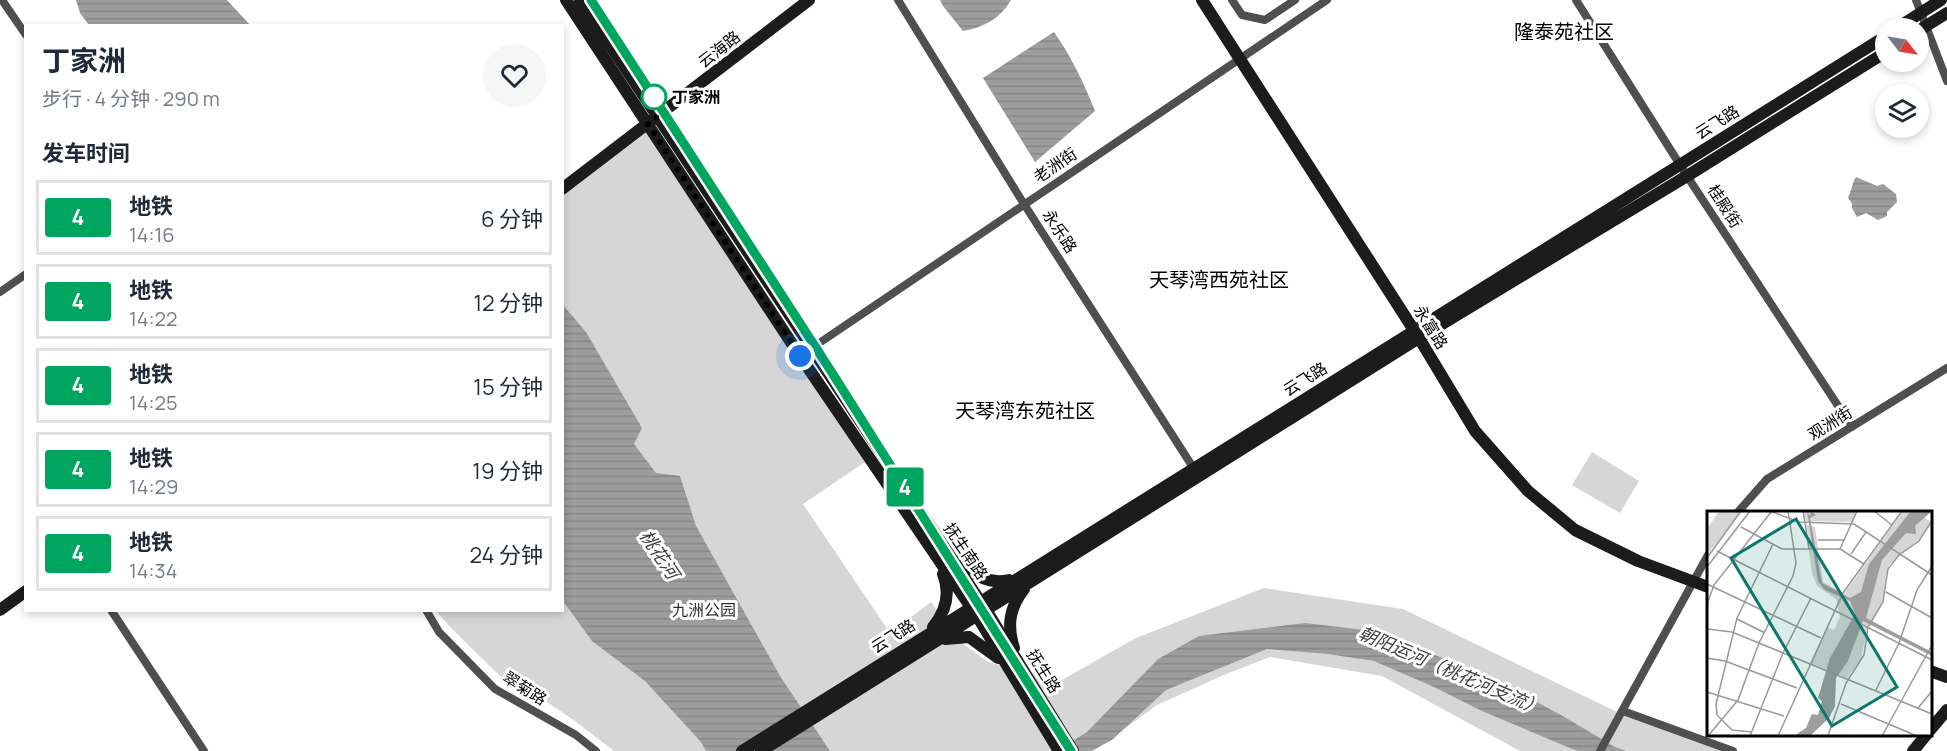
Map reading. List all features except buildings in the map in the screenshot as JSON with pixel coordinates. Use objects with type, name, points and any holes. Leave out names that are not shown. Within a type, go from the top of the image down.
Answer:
[{"type":"main road","name":"抚生南路","points":[[566,0],[812,347],[941,554]]},
{"type":"main road","name":"抚生南路","points":[[580,0],[800,356],[978,609]]},
{"type":"main road","name":"云海路","points":[[564,188],[809,0]]},
{"type":"main road","name":"永富路","points":[[1202,0],[1417,334],[1475,430],[1528,491],[1575,530],[1638,561],[1707,587]]},
{"type":"main road","points":[[1913,18],[1941,0]]},
{"type":"main road","points":[[1929,25],[1947,14]]},
{"type":"main road","name":"云飞路","points":[[742,751],[815,711],[978,609],[1028,584],[1197,472],[1875,43]]},
{"type":"main road","name":"云飞路","points":[[1417,334],[1687,176],[1875,59]]},
{"type":"main road","name":"云飞路","points":[[978,609],[1016,578],[1197,472]]},
{"type":"main road","points":[[941,554],[986,580],[1000,582],[1016,578]]},
{"type":"main road","points":[[941,554],[948,597],[933,637],[969,637],[1011,662]]},
{"type":"main road","points":[[1011,662],[1009,625],[1011,610],[1018,596],[1028,584]]},
{"type":"main road","points":[[0,610],[24,592]]},
{"type":"main road","name":"抚生路","points":[[978,609],[1011,662],[1056,746]]},
{"type":"main road","name":"抚生路","points":[[1011,662],[1066,737],[1073,751]]},
{"type":"main road","points":[[1932,671],[1947,677]]},
{"type":"main road","points":[[1932,728],[1947,710]]},
{"type":"main road","name":"云飞路","points":[[761,751],[815,711]]},
{"type":"main road","points":[[1913,751],[1926,736]]},
{"type":"street","points":[[2,0],[24,32]]},
{"type":"street","name":"永乐路","points":[[898,0],[1024,204],[1197,472]]},
{"type":"street","points":[[1232,0],[1242,15],[1265,20],[1295,0]]},
{"type":"street","name":"老洲街","points":[[800,356],[1327,0]]},
{"type":"street","name":"桂殿街","points":[[1576,0],[1687,176],[1852,427]]},
{"type":"street","points":[[1916,0],[1921,18]]},
{"type":"street","points":[[1929,44],[1947,81]]},
{"type":"street","points":[[0,292],[24,275]]},
{"type":"street","name":"观洲街","points":[[1740,511],[1767,479],[1947,368]]},
{"type":"street","points":[[1602,747],[1707,557]]},
{"type":"street","points":[[112,612],[204,751]]},
{"type":"street","name":"翠菊路","points":[[427,612],[439,632],[495,689],[576,735],[596,751]]},
{"type":"street","points":[[1623,711],[1733,751]]},
{"type":"green space","name":"九洲公园","points":[[648,131],[865,462],[803,504],[890,633],[931,602],[959,641],[988,662],[1060,681],[1136,638],[1264,588],[1403,609],[1615,711],[1721,751],[1520,751],[1382,676],[1270,657],[1157,705],[1094,751],[614,751],[532,692],[500,676],[437,612],[564,612],[564,195]]},
{"type":"green space","points":[[1592,452],[1639,481],[1620,513],[1572,485]]},
{"type":"water","points":[[76,0],[227,0],[249,24],[88,24],[80,13]]},
{"type":"water","points":[[940,0],[1011,0],[991,21],[963,31]]},
{"type":"water","points":[[1054,32],[1077,70],[1095,111],[1035,162],[983,78]]},
{"type":"water","points":[[1856,177],[1877,186],[1883,184],[1896,194],[1897,202],[1887,212],[1887,216],[1878,220],[1866,213],[1857,217],[1848,197]]},
{"type":"water","name":"桃花河","points":[[564,306],[586,332],[642,428],[634,444],[656,473],[680,476],[696,526],[780,676],[830,751],[706,751],[701,742],[645,681],[592,641],[564,602]]},
{"type":"water","name":"朝阳运河（桃花河支流）","points":[[1305,623],[1373,631],[1486,675],[1626,751],[1577,751],[1482,711],[1374,661],[1328,654],[1267,649],[1166,690],[1112,740],[1091,751],[1056,751],[1087,732],[1158,659],[1199,636]]},
{"type":"metro line","name":"4","points":[[591,0],[829,368],[1065,738],[1071,751]]},
{"type":"place","name":"丁家洲","points":[[654,97]]},
{"type":"district","name":"隆泰苑社区","points":[[1564,31]]},
{"type":"district","name":"天琴湾西苑社区","points":[[1219,279]]},
{"type":"district","name":"天琴湾东苑社区","points":[[1025,410]]},
{"type":"route","points":[[654,97],[645,98],[657,117],[648,124],[800,356]]}]
